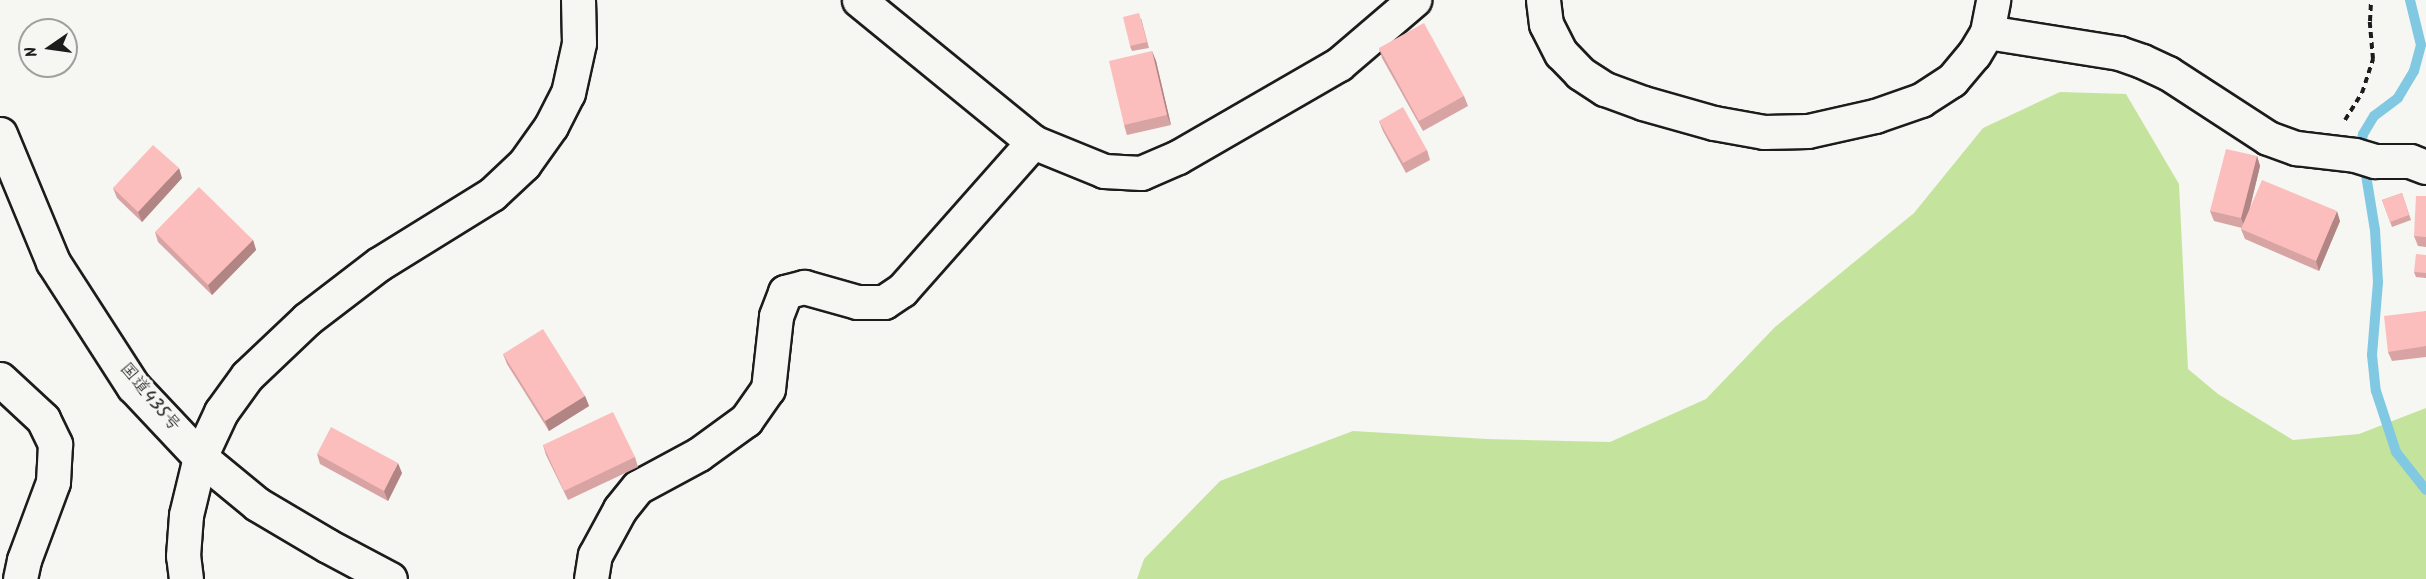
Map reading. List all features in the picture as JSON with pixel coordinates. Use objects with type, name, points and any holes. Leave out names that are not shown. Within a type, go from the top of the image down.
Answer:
[{"type":"main road","points":[[186,579],[183,556],[186,515],[200,457],[221,412],[247,376],[307,319],[380,264],[492,194],[524,164],[552,126],[568,93],[579,43],[578,0]]},
{"type":"main road","points":[[859,0],[1033,142],[1104,171],[1141,173],[1178,157],[1339,64],[1414,0]]},
{"type":"main road","points":[[1543,0],[1546,24],[1561,52],[1580,73],[1605,89],[1643,104],[1714,123],[1764,132],[1808,131],[1875,116],[1921,100],[1952,80],[1974,54],[1987,32],[1993,0]]},
{"type":"main road","points":[[1987,32],[2130,57],[2168,73],[2268,138],[2296,148],[2355,155],[2375,161],[2410,161],[2426,167]]},
{"type":"main road","name":"国道435号","points":[[0,134],[53,262],[134,386],[200,457],[257,504],[390,579]]},
{"type":"main road","points":[[591,579],[596,555],[620,509],[638,487],[699,454],[746,420],[768,389],[776,316],[785,292],[804,287],[857,302],[884,302],[902,290],[1033,142]]},
{"type":"main road","points":[[0,379],[43,419],[55,444],[53,482],[24,560],[20,579]]},
{"type":"path","points":[[2323,153],[2362,93],[2373,58],[2371,0]]},
{"type":"green space","points":[[2060,92],[2126,94],[2179,184],[2188,369],[2218,394],[2293,440],[2359,434],[2426,408],[2426,579],[1137,579],[1144,559],[1220,481],[1353,431],[1487,439],[1610,442],[1706,399],[1775,327],[1914,213],[1983,128]]},
{"type":"building","points":[[1139,13],[1147,42],[1130,46],[1123,17]]},
{"type":"building","points":[[1424,23],[1464,96],[1419,121],[1379,48]]},
{"type":"building","points":[[1152,51],[1167,115],[1124,125],[1109,61]]},
{"type":"building","points":[[1403,107],[1427,150],[1403,163],[1379,121]]},
{"type":"building","points":[[153,145],[179,168],[138,212],[113,188]]},
{"type":"building","points":[[2226,149],[2257,156],[2241,218],[2210,211]]},
{"type":"building","points":[[2262,180],[2337,211],[2316,261],[2241,229]]},
{"type":"building","points":[[199,187],[253,240],[208,285],[155,232]]},
{"type":"building","points":[[2402,193],[2409,215],[2390,222],[2382,200]]},
{"type":"building","points":[[2416,196],[2426,196],[2426,237],[2414,236]]},
{"type":"building","points":[[2416,254],[2426,255],[2426,273],[2414,272]]},
{"type":"building","points":[[2426,311],[2426,346],[2388,352],[2384,316]]},
{"type":"building","points":[[543,329],[585,396],[545,421],[503,354]]},
{"type":"building","points":[[613,412],[635,457],[564,491],[543,445]]},
{"type":"building","points":[[331,427],[398,463],[384,491],[317,454]]},
{"type":"waterway","points":[[2410,0],[2421,45],[2414,71],[2398,98],[2374,116],[2363,134],[2361,144],[2375,230],[2378,282],[2372,355],[2376,391],[2396,452],[2426,490]]}]
